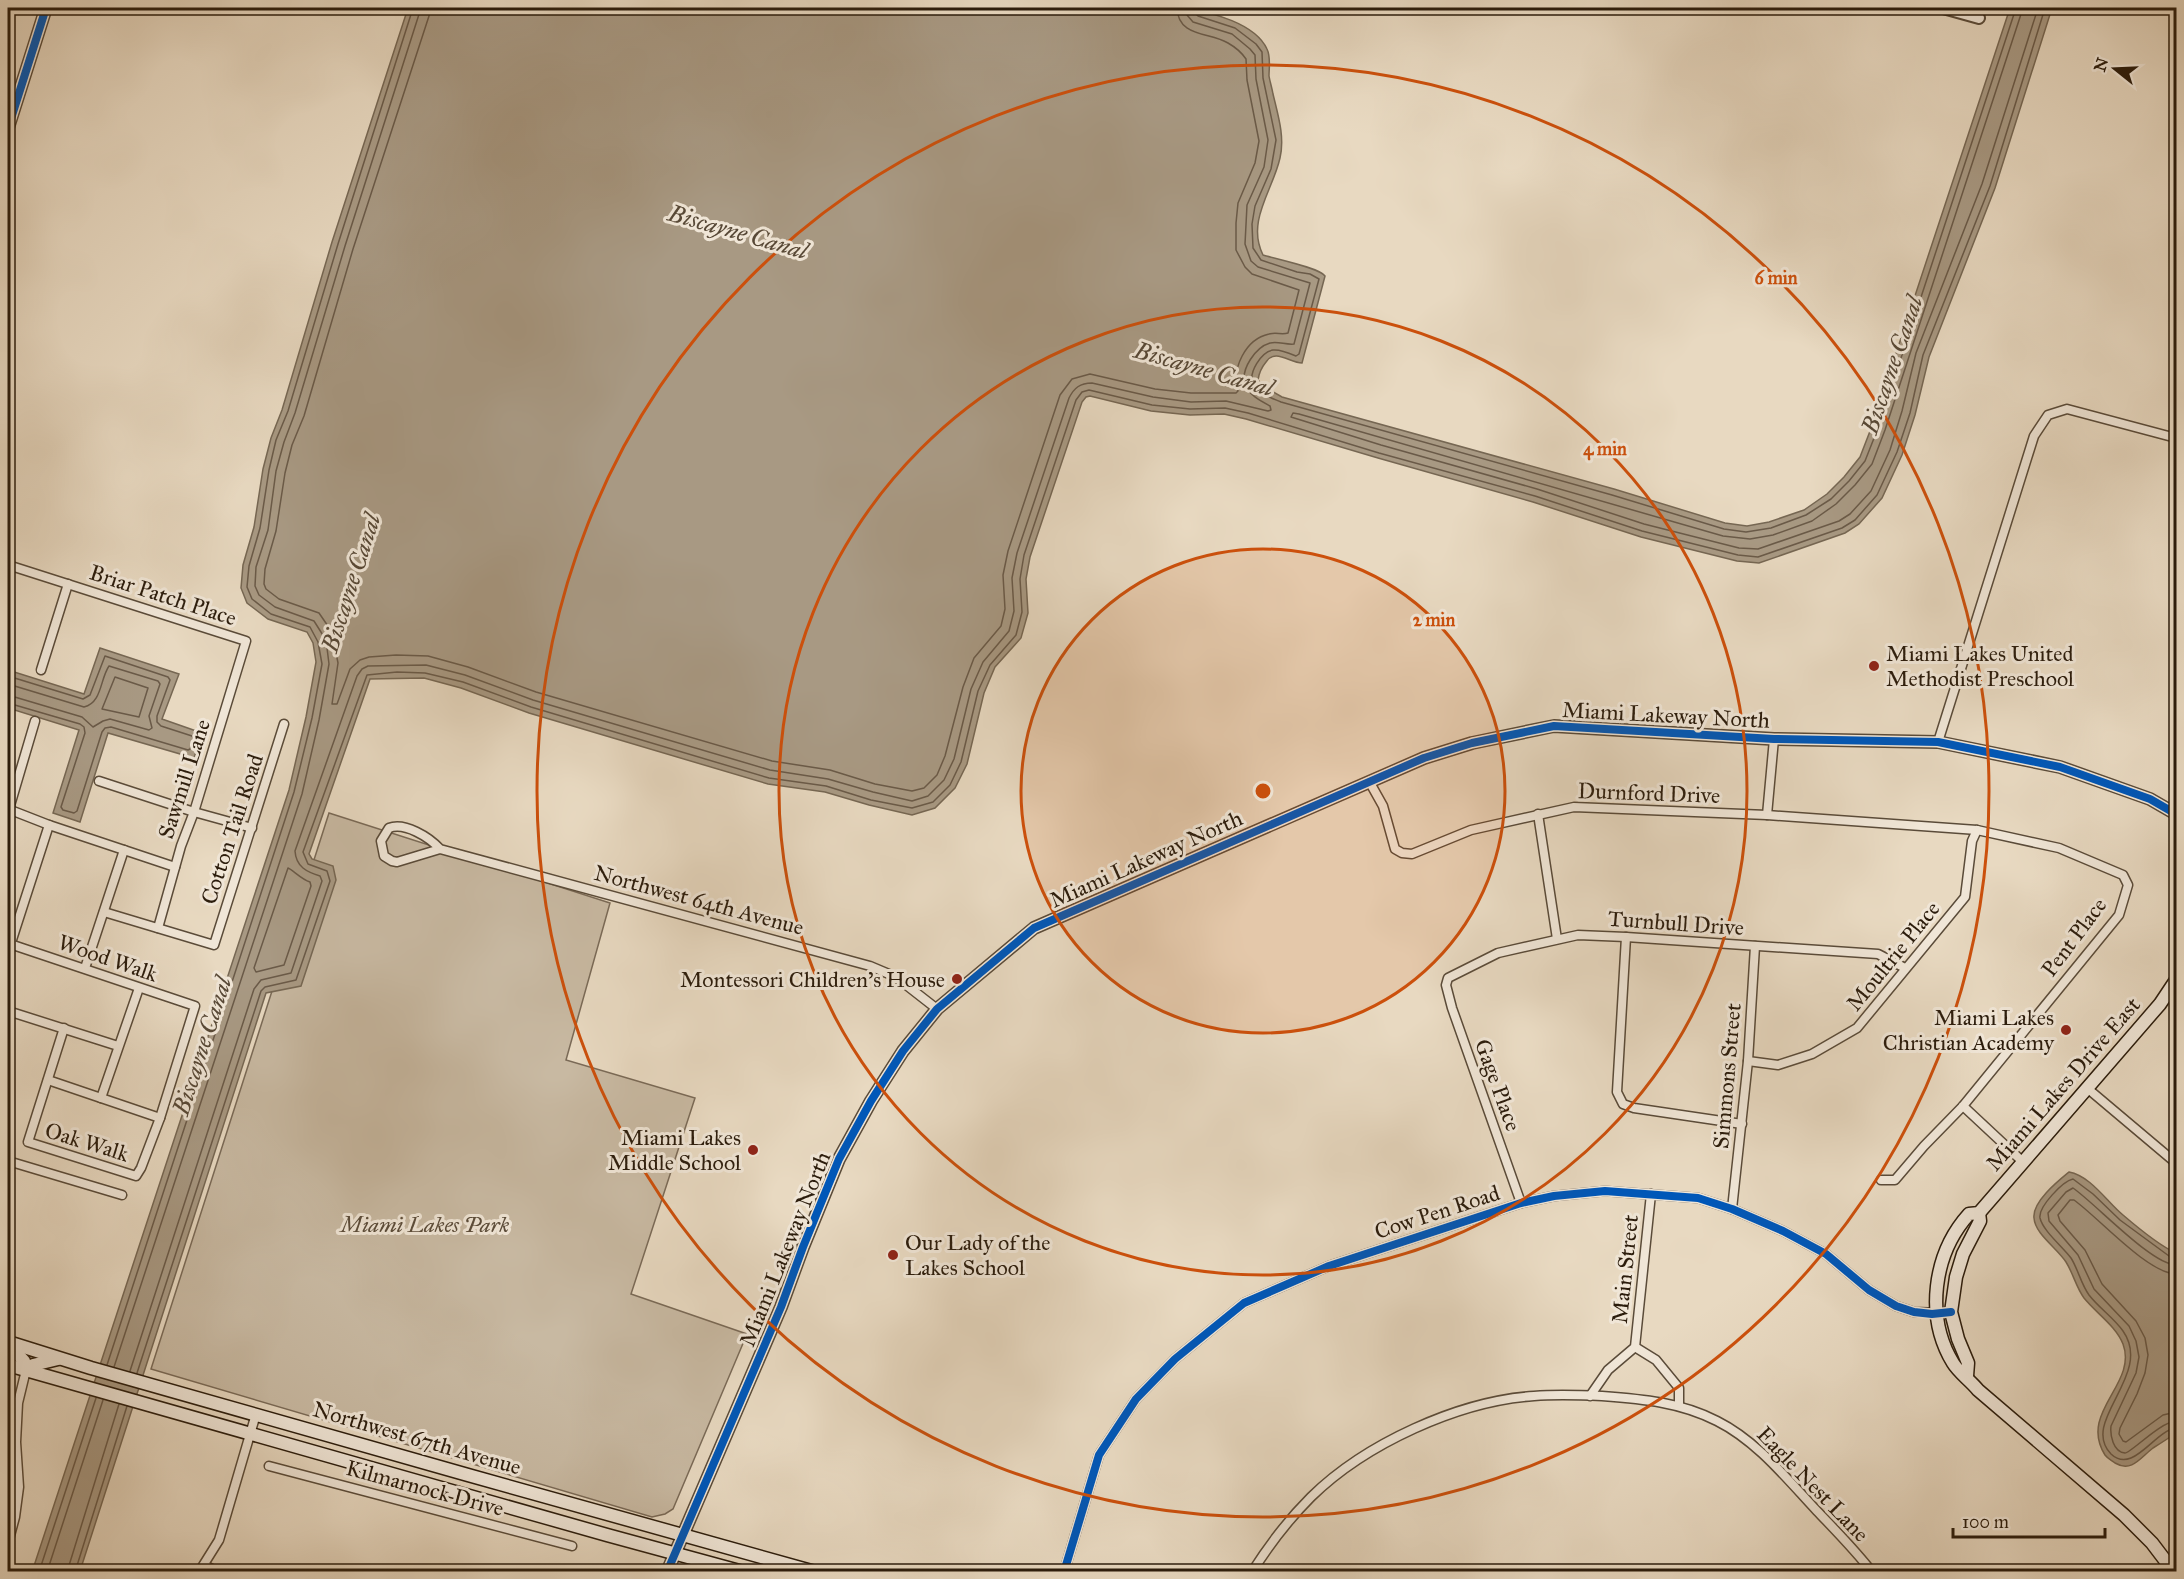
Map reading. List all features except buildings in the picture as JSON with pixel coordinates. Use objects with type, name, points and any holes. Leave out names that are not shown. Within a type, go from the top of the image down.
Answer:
[{"type":"main road","name":"Miami Lakes Drive East","points":[[2174,1572],[2152,1543],[2124,1515],[1978,1390],[1967,1376],[1959,1372],[1942,1340],[1938,1314],[1938,1274],[1946,1250],[1958,1227],[1969,1214],[1979,1213],[2160,1004],[2176,980]]},
{"type":"main road","name":"Miami Lakes Drive East","points":[[1967,1376],[1968,1363],[1958,1339],[1951,1312],[1956,1277],[1963,1254],[1980,1221],[1979,1213]]},
{"type":"main road","name":"Northwest 67th Avenue","points":[[8,1343],[815,1572]]},
{"type":"main road","points":[[8,1343],[24,1361],[26,1370],[33,1365],[63,1359]]},
{"type":"main road","name":"Northwest 67th Avenue","points":[[8,1365],[743,1572]]},
{"type":"main road","points":[[463,1495],[468,1475]]},
{"type":"street","points":[[8,128],[46,8]]},
{"type":"street","points":[[1943,8],[1979,18]]},
{"type":"street","points":[[1938,742],[2034,436],[2048,415],[2067,409],[2176,438]]},
{"type":"street","name":"Briar Patch Place","points":[[8,565],[246,641]]},
{"type":"street","name":"Briar Patch Place","points":[[41,670],[68,584]]},
{"type":"street","name":"Sawmill Lane","points":[[158,928],[246,641]]},
{"type":"street","points":[[35,721],[8,809],[175,867]]},
{"type":"street","name":"Cotton Tail Road","points":[[158,928],[214,945],[284,724]]},
{"type":"street","name":"Miami Lakeway North","points":[[667,1572],[778,1315],[839,1160],[871,1101],[903,1051],[938,1009],[1034,928],[1424,758],[1462,746],[1554,726],[1774,739],[1938,742],[2060,768],[2150,799],[2176,814]]},
{"type":"street","points":[[1767,815],[1774,739]]},
{"type":"street","points":[[99,781],[252,828]]},
{"type":"street","name":"Durnford Drive","points":[[1369,781],[1383,806],[1395,849],[1402,853],[1412,854],[1471,830],[1574,807],[1767,815],[1977,830]]},
{"type":"street","points":[[1538,814],[1557,939]]},
{"type":"street","points":[[9,948],[49,825]]},
{"type":"street","name":"Northwest 64th Avenue","points":[[440,849],[435,843],[399,825],[389,828],[381,841],[384,856],[392,861],[397,862],[440,849],[870,966],[896,977],[938,1009]]},
{"type":"street","name":"Moultrie Place","points":[[1748,1061],[1778,1065],[1812,1054],[1857,1028],[1965,897],[1972,841],[1977,830]]},
{"type":"street","name":"Pent Place","points":[[1881,1180],[1895,1180],[1963,1106],[2119,915],[2128,885],[2123,875],[2059,848],[1977,830]]},
{"type":"street","points":[[85,968],[124,850]]},
{"type":"street","points":[[104,912],[158,928]]},
{"type":"street","name":"Turnbull Drive","points":[[1448,978],[1498,952],[1578,935],[1878,954],[1905,968]]},
{"type":"street","points":[[1626,937],[1617,1092],[1623,1104],[1634,1108],[1742,1124]]},
{"type":"street","name":"Simmons Street","points":[[1732,1209],[1748,1061],[1755,946]]},
{"type":"street","name":"Wood Walk","points":[[9,948],[85,968],[195,1006],[160,1118]]},
{"type":"street","name":"Gage Place","points":[[1448,978],[1446,985],[1452,1008],[1521,1203]]},
{"type":"street","points":[[101,1098],[139,988]]},
{"type":"street","points":[[8,1011],[118,1046]]},
{"type":"street","points":[[64,1028],[48,1080],[160,1118]]},
{"type":"street","name":"Oak Walk","points":[[48,1080],[28,1142],[136,1176],[160,1118]]},
{"type":"street","points":[[2087,1088],[2176,1163]]},
{"type":"street","points":[[1963,1106],[2023,1162]]},
{"type":"street","points":[[8,1161],[122,1194]]},
{"type":"street","name":"Cow Pen Road","points":[[1064,1572],[1099,1455],[1136,1399],[1175,1359],[1199,1339],[1244,1303],[1329,1266],[1521,1203],[1554,1196],[1605,1191],[1698,1198],[1732,1209],[1783,1231],[1826,1254],[1869,1290],[1896,1306],[1914,1312],[1938,1314],[1951,1312]]},
{"type":"street","name":"Main Street","points":[[1590,1396],[1608,1370],[1635,1347],[1651,1194]]},
{"type":"street","name":"Main Street","points":[[1635,1347],[1656,1360],[1678,1388],[1679,1406]]},
{"type":"street","points":[[8,1543],[15,1517],[19,1487],[12,1442],[26,1370]]},
{"type":"street","name":"Eagle Nest Lane","points":[[1251,1572],[1275,1537],[1312,1496],[1341,1472],[1381,1446],[1434,1420],[1474,1407],[1535,1396],[1638,1398],[1679,1406],[1717,1421],[1743,1437],[1776,1467],[1872,1572]]},
{"type":"street","points":[[218,1572],[201,1568],[219,1540],[256,1414]]},
{"type":"street","name":"Kilmarnock Drive","points":[[268,1466],[572,1546]]},
{"type":"green space","name":"Miami Lakes Park","points":[[329,813],[610,903],[566,1060],[695,1098],[631,1294],[747,1334],[673,1509],[665,1514],[652,1517],[151,1369]]},
{"type":"water","name":"Biscayne Canal","points":[[408,8],[1187,8],[1232,21],[1253,32],[1267,49],[1269,76],[1280,126],[1282,142],[1280,158],[1259,218],[1259,242],[1263,255],[1307,267],[1325,276],[1302,363],[1278,356],[1270,358],[1259,375],[1258,380],[1263,386],[1282,397],[1614,489],[1725,523],[1747,526],[1769,522],[1804,510],[1827,494],[1860,457],[2010,8],[2052,8],[1995,188],[1929,357],[1915,415],[1902,455],[1882,498],[1859,524],[1845,533],[1759,563],[1737,561],[1641,537],[1533,502],[1246,419],[1224,414],[1190,415],[1151,411],[1090,396],[1082,402],[1030,557],[1026,579],[1028,613],[1021,638],[995,667],[984,693],[967,764],[955,788],[935,808],[912,815],[825,792],[768,784],[529,713],[461,688],[424,678],[370,679],[309,854],[312,859],[333,866],[336,880],[301,986],[266,993],[80,1571],[32,1572],[289,790],[316,662],[313,643],[307,632],[268,619],[247,603],[241,588],[243,565],[254,527],[263,469],[271,438],[282,410],[332,242]]},
{"type":"water","points":[[100,648],[179,674],[162,719],[202,733],[194,758],[108,733],[80,822],[53,813],[79,730],[8,708],[8,670],[84,694]]},
{"type":"water","points":[[2069,1172],[2077,1174],[2092,1184],[2135,1225],[2176,1253],[2176,1433],[2131,1465],[2121,1466],[2107,1458],[2099,1440],[2099,1425],[2103,1412],[2123,1372],[2125,1358],[2123,1344],[2111,1325],[2084,1298],[2066,1262],[2035,1224],[2034,1212],[2037,1205]]},
{"type":"cycle path","points":[[8,128],[46,8]]},
{"type":"cycle path","points":[[667,1572],[781,1307],[839,1159],[871,1101],[903,1051],[937,1009],[1034,928],[1424,758],[1472,743],[1554,726],[1774,739],[1938,742],[2060,767],[2150,799],[2176,814]]},
{"type":"cycle path","points":[[1064,1572],[1099,1455],[1136,1399],[1175,1359],[1244,1303],[1329,1266],[1521,1203],[1554,1196],[1605,1191],[1698,1198],[1732,1209],[1783,1231],[1826,1254],[1869,1290],[1896,1306],[1914,1312],[1932,1314],[1951,1312]]},
{"type":"place","name":"Miami Lakes United Methodist Preschool","points":[[1874,666]]},
{"type":"place","name":"Montessori Children's House","points":[[957,979]]},
{"type":"place","name":"Miami Lakes Christian Academy","points":[[2066,1030]]},
{"type":"place","name":"Miami Lakes Middle School","points":[[753,1150]]},
{"type":"place","name":"Our Lady of the Lakes School","points":[[893,1255]]}]
